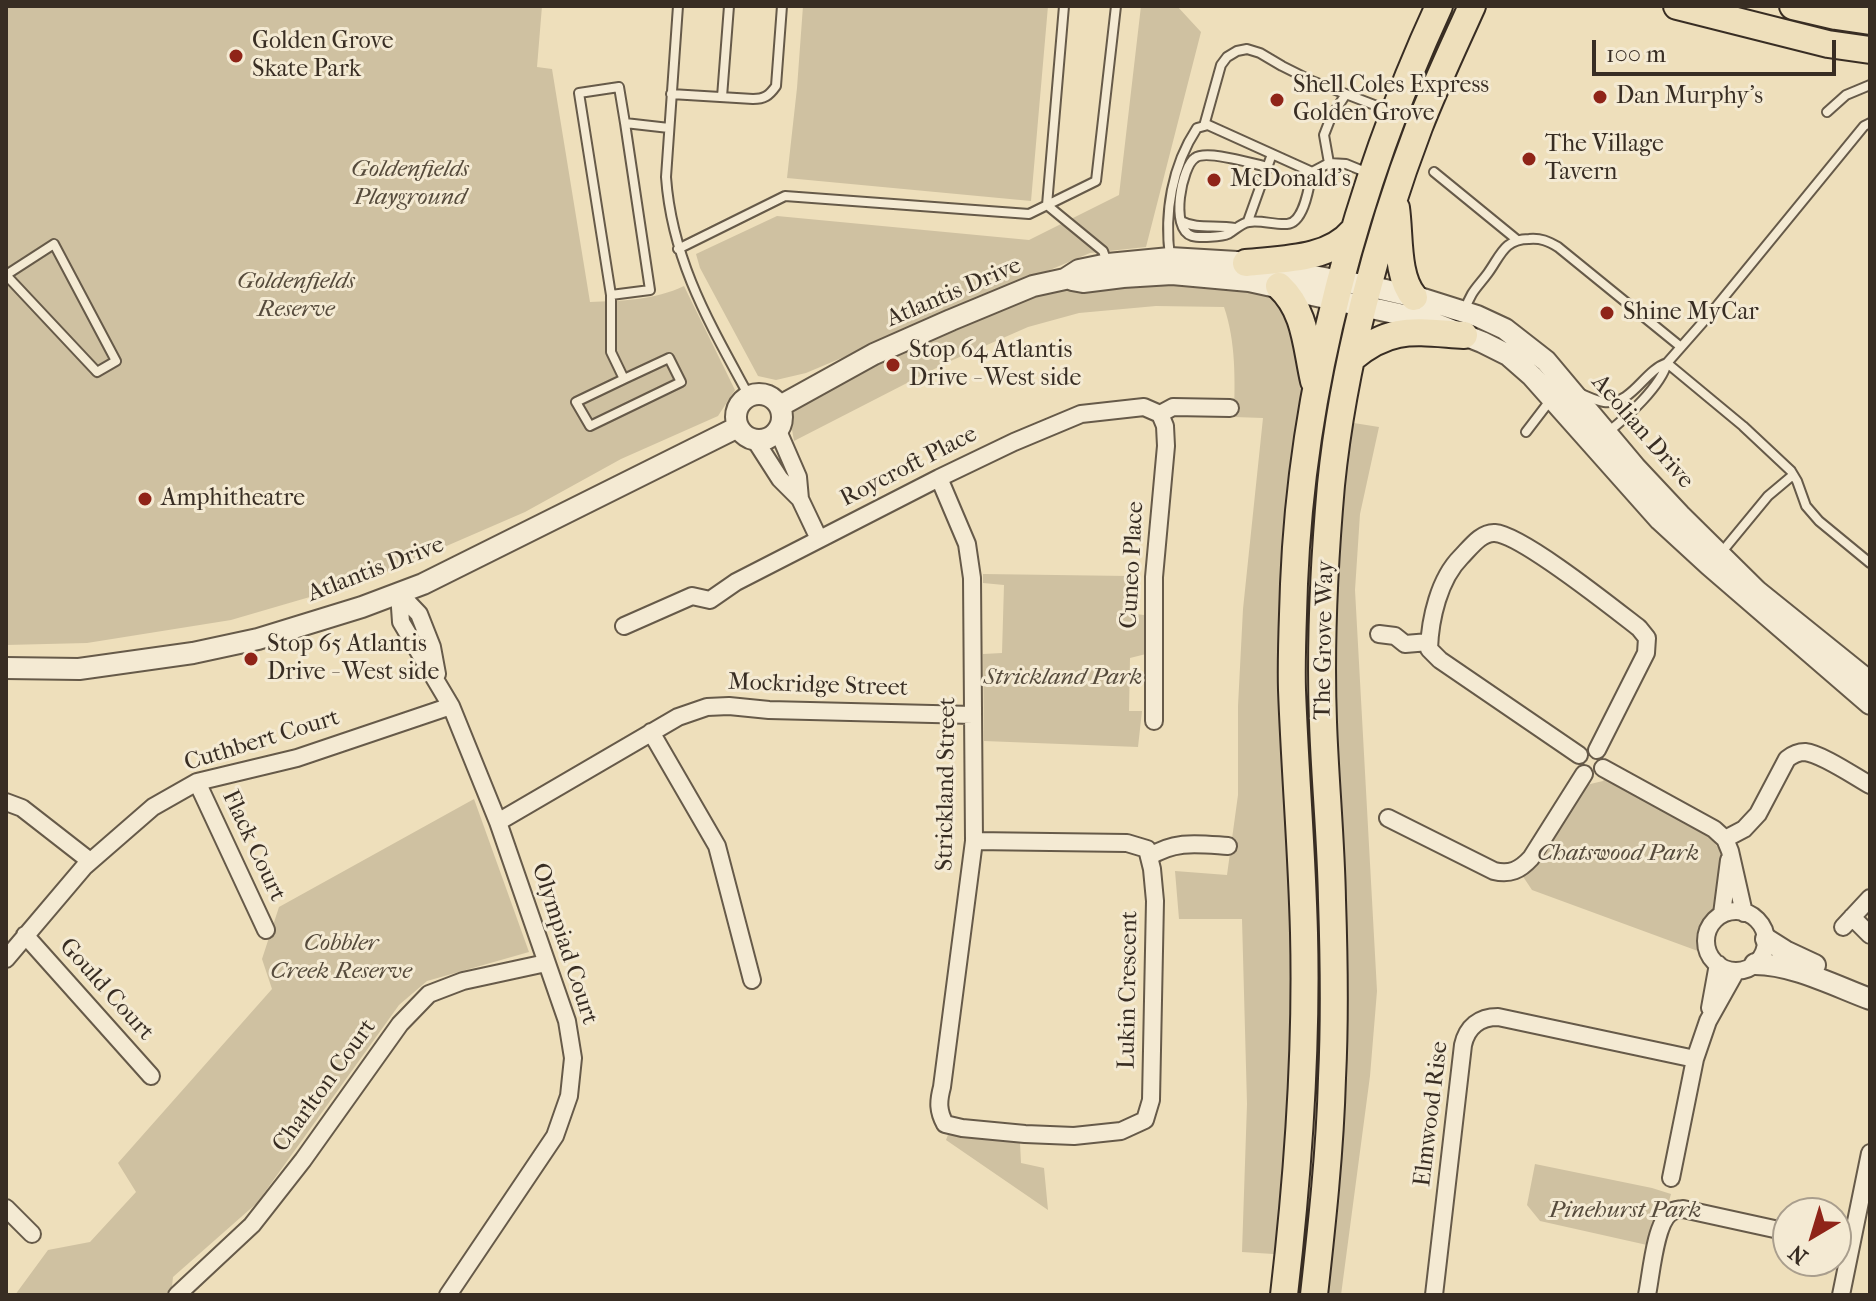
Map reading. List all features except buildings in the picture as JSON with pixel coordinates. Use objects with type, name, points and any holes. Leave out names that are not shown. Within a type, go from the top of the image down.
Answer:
[{"type":"main road","points":[[1425,37],[1431,6]]},
{"type":"main road","name":"The Grove Way","points":[[1284,1295],[1303,1067],[1304,933],[1292,686],[1294,581],[1303,474],[1317,392],[1353,231],[1394,112],[1439,6]]},
{"type":"main road","name":"The Grove Way","points":[[1314,1295],[1327,1169],[1332,1077],[1332,899],[1323,725],[1323,606],[1332,481],[1352,358],[1394,200],[1419,129],[1472,6]]},
{"type":"main road","points":[[1659,6],[1686,9],[1828,44],[1870,50]]},
{"type":"main road","points":[[1793,6],[1870,21]]},
{"type":"main road","points":[[1394,200],[1401,269],[1414,297]]},
{"type":"main road","points":[[1246,263],[1297,257],[1329,249],[1339,246],[1353,231]]},
{"type":"main road","points":[[1279,286],[1290,296],[1300,314],[1317,392]]},
{"type":"main road","points":[[1352,358],[1374,341],[1393,334],[1464,323]]},
{"type":"street","name":"Atlantis Drive","points":[[780,406],[874,354],[1033,286],[1065,279],[1079,270],[1108,264],[1171,266],[1246,263],[1338,290]]},
{"type":"street","name":"Atlantis Drive","points":[[1065,279],[1083,282],[1171,266],[1279,286],[1338,290]]},
{"type":"street","name":"Aeolian Drive","points":[[1338,290],[1366,296],[1426,320],[1464,323]]},
{"type":"street","name":"Aeolian Drive","points":[[1366,296],[1414,297],[1464,323],[1532,376],[1563,390],[1599,439],[1653,486],[1715,560],[1870,704]]},
{"type":"street","points":[[765,394],[774,399],[783,414],[778,431],[763,441],[745,436],[738,427],[737,410],[749,396],[765,394]]},
{"type":"street","name":"Roycroft Place","points":[[624,626],[692,596],[710,600],[736,582],[939,478],[1081,414],[1144,407],[1160,414],[1173,407],[1230,408]]},
{"type":"street","name":"Cuneo Place","points":[[1154,721],[1154,577],[1166,446],[1165,426],[1160,414]]},
{"type":"street","name":"Atlantis Drive","points":[[6,668],[79,669],[193,653],[258,639],[362,607],[423,584],[738,427]]},
{"type":"street","points":[[778,431],[798,477],[800,499]]},
{"type":"street","points":[[755,440],[780,479],[800,499],[819,539]]},
{"type":"street","name":"Strickland Street","points":[[939,478],[967,544],[970,566],[974,841],[939,1099],[939,1112],[945,1124],[962,1128]]},
{"type":"street","points":[[1579,755],[1440,660],[1429,649],[1430,631],[1444,579],[1483,535],[1494,533],[1528,546],[1639,628],[1647,638],[1646,653],[1597,750]]},
{"type":"street","name":"Aeolian Drive","points":[[1715,560],[1870,682]]},
{"type":"street","name":"Olympiad Court","points":[[399,593],[401,622],[451,706],[498,822],[567,1021],[571,1041],[572,1074],[563,1116],[547,1150],[448,1295]]},
{"type":"street","points":[[1379,634],[1395,636],[1405,644],[1429,642]]},
{"type":"street","name":"Cuthbert Court","points":[[6,959],[90,861],[153,807],[197,782],[297,758],[451,706]]},
{"type":"street","name":"Mockridge Street","points":[[498,822],[678,717],[707,707],[973,715]]},
{"type":"street","points":[[651,732],[717,846],[752,980]]},
{"type":"street","points":[[1587,749],[1597,750],[1602,755],[1603,768],[1593,775],[1584,774],[1578,766],[1579,755],[1587,749]]},
{"type":"street","points":[[1722,914],[1727,845],[1758,814],[1787,759],[1803,752],[1817,756],[1870,785]]},
{"type":"street","points":[[1603,768],[1714,829],[1727,845],[1744,913]]},
{"type":"street","points":[[1388,818],[1494,871],[1514,872],[1531,858],[1584,774]]},
{"type":"street","name":"Flack Court","points":[[197,782],[266,930]]},
{"type":"street","points":[[6,802],[22,808],[90,861]]},
{"type":"street","points":[[974,841],[1127,843],[1147,849],[1149,857],[1172,845],[1228,846]]},
{"type":"street","name":"Lukin Crescent","points":[[962,1128],[1074,1136],[1121,1131],[1145,1120],[1151,1100],[1154,916],[1149,857]]},
{"type":"street","points":[[1870,898],[1848,922],[1870,935]]},
{"type":"street","points":[[1708,1021],[1746,967],[1765,949],[1766,939],[1758,921],[1744,913],[1732,911],[1722,914],[1708,931],[1707,949],[1718,964],[1727,969],[1746,967],[1770,964],[1789,968],[1870,999]]},
{"type":"street","name":"Gould Court","points":[[25,935],[151,1076]]},
{"type":"street","points":[[1766,939],[1806,961],[1870,986]]},
{"type":"street","name":"Charlton Court","points":[[177,1295],[252,1225],[303,1160],[400,1024],[429,994],[463,981],[546,963]]},
{"type":"street","points":[[1671,1178],[1695,1059],[1708,1021],[1718,964]]},
{"type":"street","name":"Elmwood Rise","points":[[1434,1295],[1463,1045],[1473,1025],[1489,1017],[1498,1017],[1695,1059]]},
{"type":"street","points":[[1852,1216],[1870,1153]]},
{"type":"street","points":[[6,1208],[32,1234]]},
{"type":"street","points":[[1647,1295],[1661,1225],[1670,1213],[1683,1209],[1772,1228]]},
{"type":"lane","points":[[678,6],[666,177],[668,205],[678,249],[698,300],[749,396]]},
{"type":"lane","points":[[722,97],[729,6]]},
{"type":"lane","points":[[671,94],[762,99],[771,94],[776,86],[782,6]]},
{"type":"lane","points":[[1047,205],[1064,6]]},
{"type":"lane","points":[[678,249],[785,196],[1029,214],[1096,181],[1116,6]]},
{"type":"lane","points":[[1204,126],[1221,65],[1227,57],[1247,49],[1312,81],[1394,112]]},
{"type":"lane","points":[[1827,112],[1846,95],[1870,85]]},
{"type":"lane","points":[[611,295],[650,290],[619,87],[579,93],[611,295],[611,352],[624,379]]},
{"type":"lane","points":[[1329,163],[1324,135],[1346,94]]},
{"type":"lane","points":[[625,123],[669,128]]},
{"type":"lane","points":[[1599,439],[1632,411],[1664,373],[1667,363],[1864,126],[1870,123]]},
{"type":"lane","points":[[1171,266],[1167,238],[1169,200],[1184,149],[1197,128],[1208,125],[1312,172]]},
{"type":"lane","points":[[1268,167],[1205,154],[1195,158],[1190,164],[1178,202],[1179,219],[1185,232],[1191,236],[1225,236],[1248,221],[1290,225],[1297,220],[1305,201],[1312,172],[1329,163],[1346,164],[1371,174]]},
{"type":"lane","points":[[1248,221],[1272,154]]},
{"type":"lane","points":[[1434,172],[1516,239]]},
{"type":"lane","points":[[1047,205],[1103,251],[1108,264]]},
{"type":"lane","points":[[1464,323],[1471,292],[1507,246],[1516,239],[1538,238],[1558,247],[1681,347]]},
{"type":"lane","points":[[54,244],[116,361],[97,372],[6,275],[54,244]]},
{"type":"lane","points":[[669,358],[681,382],[590,426],[576,402],[624,379],[669,358]]},
{"type":"lane","points":[[1526,432],[1563,390],[1605,402],[1627,397],[1658,366],[1667,363]]},
{"type":"lane","points":[[1667,363],[1743,426],[1793,475],[1806,506],[1819,521],[1870,563]]},
{"type":"lane","points":[[1715,560],[1768,496],[1793,475]]},
{"type":"green space","name":"Goldenfields Reserve","points":[[6,6],[542,6],[537,67],[552,69],[590,302],[650,297],[684,286],[735,390],[718,416],[621,459],[525,512],[368,580],[231,620],[87,643],[6,645]]},
{"type":"green space","points":[[803,6],[1048,6],[1031,201],[787,178]]},
{"type":"green space","points":[[1141,6],[1177,6],[1201,32],[1146,247],[1090,253],[806,373],[776,380],[758,376],[700,268],[696,254],[777,216],[1029,240],[1119,195]]},
{"type":"green space","points":[[1280,280],[1305,340],[1289,1255],[1242,1252],[1247,1104],[1242,919],[1179,919],[1175,871],[1227,875],[1238,795],[1243,609],[1263,418],[1234,417],[1233,347],[1224,307],[1156,306],[1079,313],[1028,327],[946,363],[794,441],[791,424],[780,406],[1033,286]]},
{"type":"green space","points":[[1341,421],[1379,427],[1360,514],[1355,590],[1377,991],[1370,1076],[1341,1295],[1313,1295],[1332,1077],[1322,671]]},
{"type":"green space","name":"Strickland Park","points":[[983,574],[1128,576],[1128,613],[1144,615],[1146,654],[1130,658],[1129,711],[1142,711],[1138,747],[984,741],[983,654],[1002,653],[1004,585],[983,583]]},
{"type":"green space","name":"Chatswood Park","points":[[1607,776],[1701,829],[1723,855],[1716,911],[1703,930],[1706,954],[1532,890],[1522,875],[1586,785],[1603,781]]},
{"type":"green space","name":"Cobbler Creek Reserve","points":[[474,799],[529,952],[427,981],[399,1005],[257,1203],[173,1277],[171,1295],[15,1295],[48,1250],[90,1242],[136,1192],[118,1163],[272,989],[262,959],[279,907]]},
{"type":"green space","points":[[949,1132],[1020,1143],[1021,1163],[1044,1168],[1048,1210],[946,1140]]},
{"type":"green space","name":"Pinehurst Park","points":[[1535,1164],[1671,1194],[1656,1247],[1540,1221],[1527,1205]]},
{"type":"place","name":"Golden Grove Skate Park","points":[[236,56]]},
{"type":"place","name":"Dan Murphy's","points":[[1600,97]]},
{"type":"place","name":"Shell Coles Express Golden Grove","points":[[1277,100]]},
{"type":"place","name":"The Village Tavern","points":[[1529,159]]},
{"type":"place","name":"McDonald's","points":[[1214,180]]},
{"type":"place","name":"Shine MyCar","points":[[1607,313]]},
{"type":"place","name":"Stop 64 Atlantis Drive - West side","points":[[893,365]]},
{"type":"place","name":"Amphitheatre","points":[[145,499]]},
{"type":"place","name":"Stop 65 Atlantis Drive - West side","points":[[251,659]]},
{"type":"park label","name":"Goldenfields Playground","points":[[410,184]]}]
